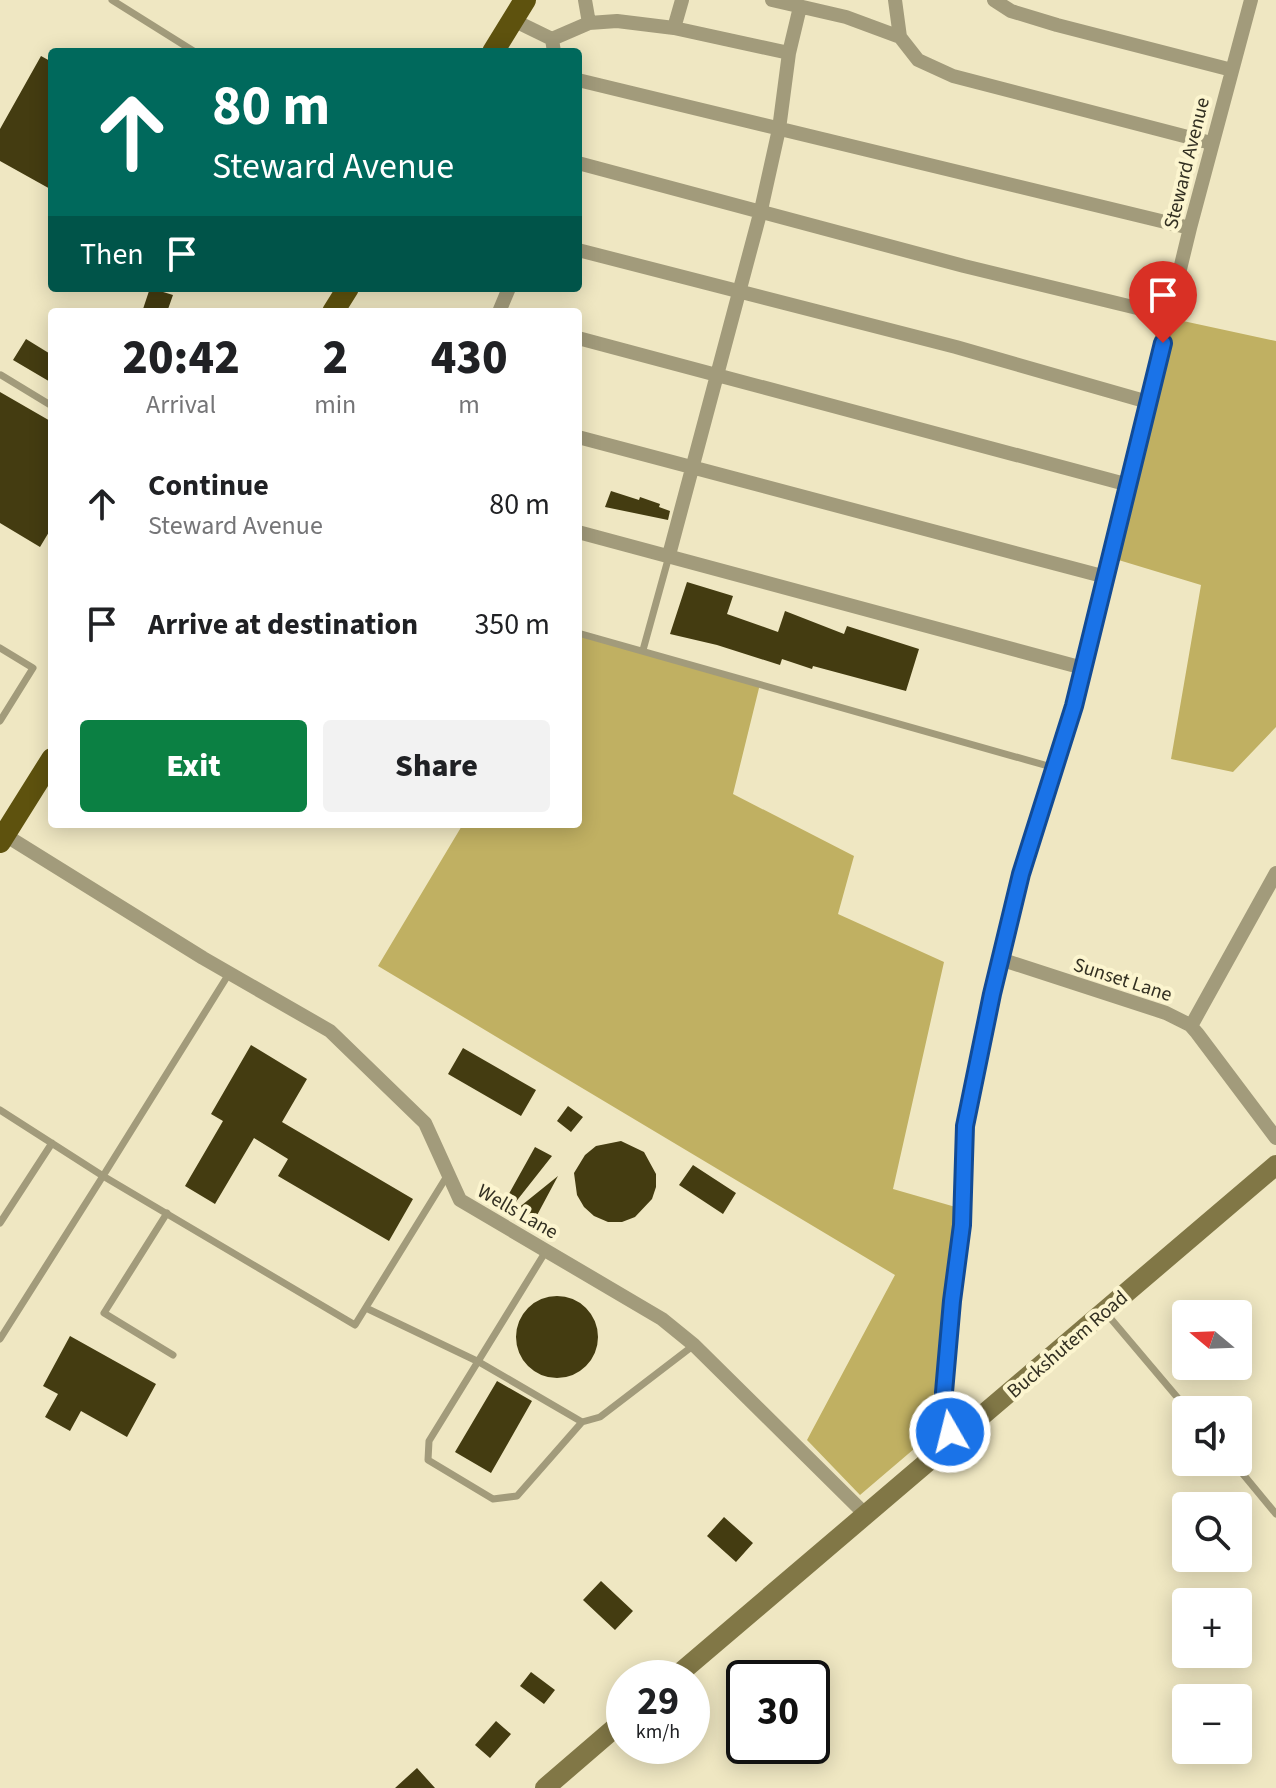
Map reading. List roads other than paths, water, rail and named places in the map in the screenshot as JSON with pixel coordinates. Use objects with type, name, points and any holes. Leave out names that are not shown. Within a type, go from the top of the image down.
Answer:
[{"type":"highway","points":[[496,48],[525,0]]},
{"type":"highway","points":[[2,837],[48,765]]},
{"type":"main road","name":"Buckshutem Road","points":[[695,1660],[1276,1165]]},
{"type":"main road","points":[[545,1788],[606,1735]]},
{"type":"street","points":[[585,0],[589,23]]},
{"type":"street","points":[[674,28],[682,0]]},
{"type":"street","points":[[772,0],[846,17],[900,37]]},
{"type":"street","points":[[895,0],[900,37],[918,60],[953,76],[1211,143]]},
{"type":"street","points":[[994,0],[1011,11],[1057,25],[1232,70]]},
{"type":"street","name":"Steward Avenue","points":[[953,1442],[944,1409],[944,1392],[962,1225],[965,1126],[1021,874],[1074,706],[1211,143],[1251,0]]},
{"type":"street","points":[[669,555],[761,210],[800,7]]},
{"type":"street","points":[[513,20],[553,46],[589,23],[617,21],[674,28],[789,53]]},
{"type":"street","points":[[582,81],[1190,228]]},
{"type":"street","points":[[582,164],[964,266],[1170,316]]},
{"type":"street","points":[[582,251],[956,347],[1148,402]]},
{"type":"street","points":[[582,339],[1129,485]]},
{"type":"street","points":[[582,438],[1106,577]]},
{"type":"street","points":[[582,533],[1083,668]]},
{"type":"street","name":"Wells Lane","points":[[2,837],[330,1031],[425,1123],[460,1200],[662,1319],[694,1345],[866,1515]]},
{"type":"street","points":[[1191,1026],[1276,873]]},
{"type":"street","name":"Sunset Lane","points":[[1000,959],[1166,1013],[1191,1026],[1276,1138]]},
{"type":"lane","points":[[112,0],[189,48]]},
{"type":"lane","points":[[1,375],[48,404]]},
{"type":"lane","points":[[643,650],[669,555]]},
{"type":"lane","points":[[582,634],[1055,768]]},
{"type":"lane","points":[[0,648],[33,668],[0,721]]},
{"type":"lane","points":[[0,1339],[230,972]]},
{"type":"lane","points":[[0,1110],[103,1176],[355,1325],[448,1174]]},
{"type":"lane","points":[[0,1223],[52,1143]]},
{"type":"lane","points":[[167,1213],[104,1313],[173,1355]]},
{"type":"lane","points":[[546,1251],[429,1441],[428,1460],[493,1499],[517,1496],[582,1422],[600,1417],[694,1345]]},
{"type":"lane","points":[[366,1308],[479,1362],[582,1422]]},
{"type":"lane","points":[[1105,1312],[1176,1396]]},
{"type":"lane","points":[[1245,1476],[1276,1514]]}]
